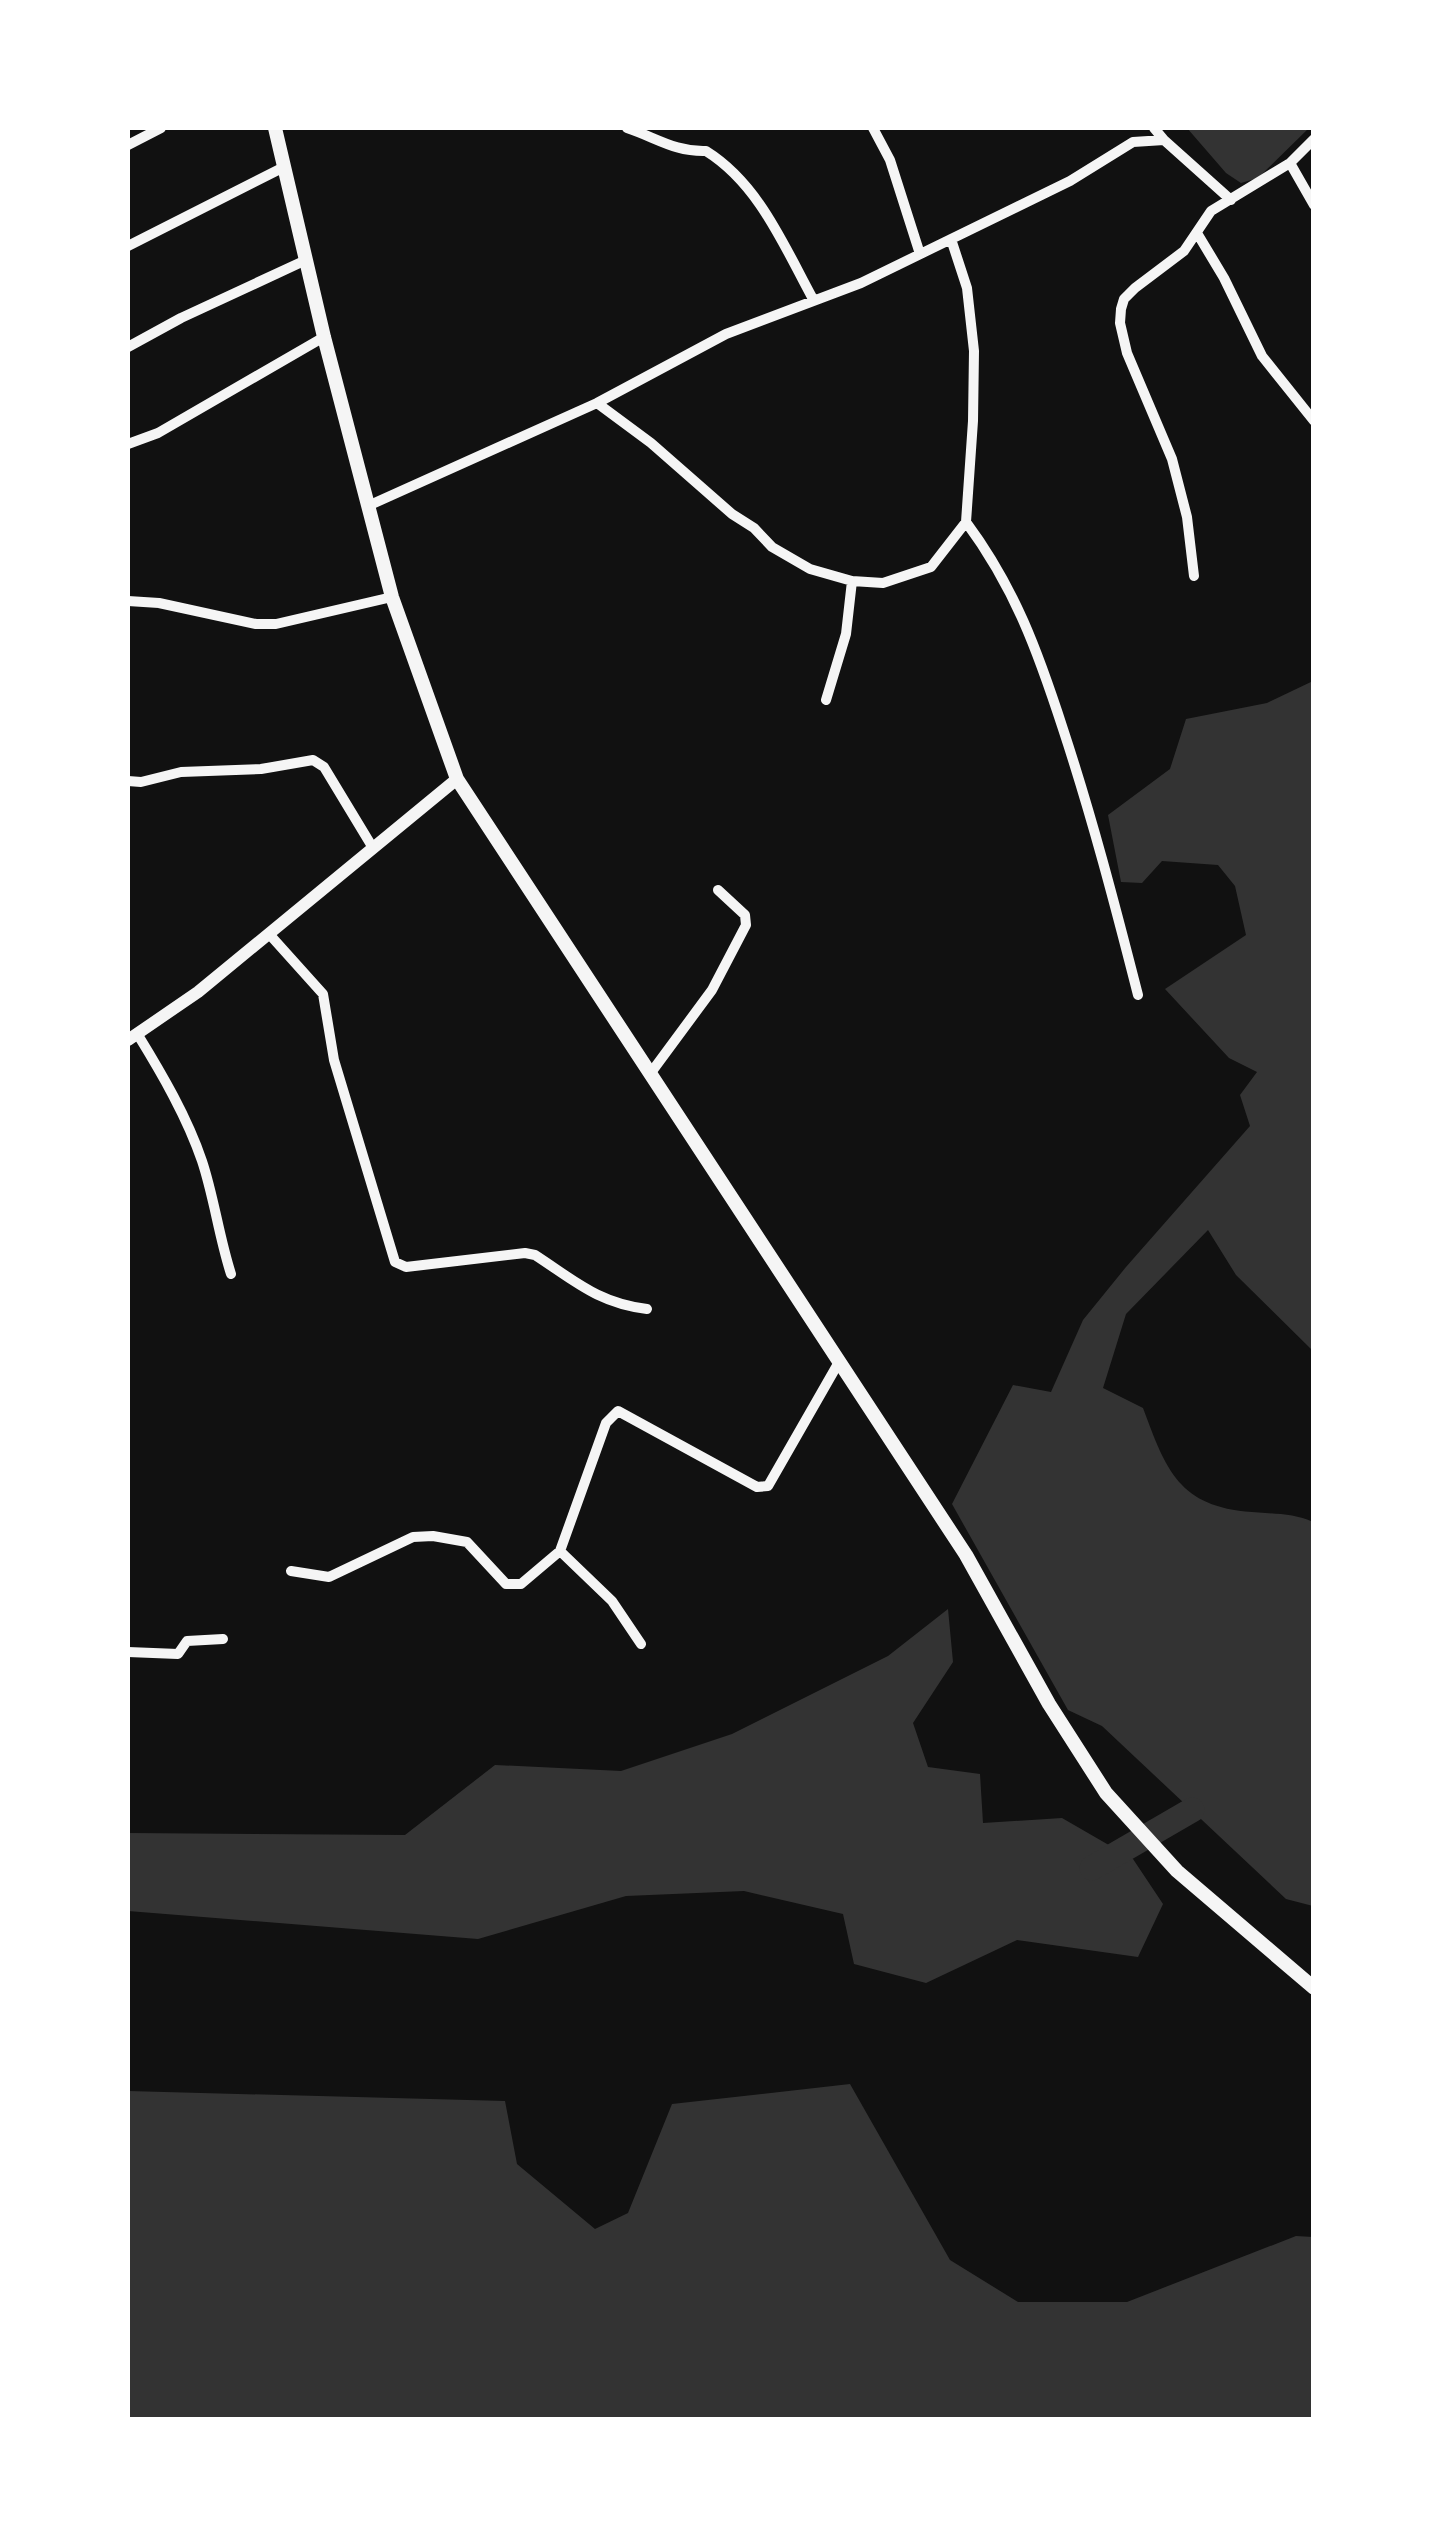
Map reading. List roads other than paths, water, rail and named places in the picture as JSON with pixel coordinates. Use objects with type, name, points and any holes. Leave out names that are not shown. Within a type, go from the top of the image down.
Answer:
[{"type":"main road","points":[[275,128],[324,337],[392,597],[457,780],[966,1556],[1049,1704],[1106,1793],[1177,1871],[1314,1988]]},
{"type":"street","points":[[128,145],[161,128]]},
{"type":"street","points":[[628,128],[679,150],[706,151],[720,160],[747,186],[774,226],[813,299]]},
{"type":"street","points":[[873,128],[890,160],[920,254]]},
{"type":"street","points":[[1154,128],[1231,200]]},
{"type":"street","points":[[1194,576],[1187,517],[1172,459],[1126,352],[1120,323],[1124,299],[1184,250],[1211,211],[1290,164],[1314,139]]},
{"type":"street","points":[[370,505],[597,404],[726,334],[861,282],[920,254],[1070,181],[1134,142],[1164,140]]},
{"type":"street","points":[[1290,164],[1314,206]]},
{"type":"street","points":[[128,246],[284,168]]},
{"type":"street","points":[[1197,234],[1224,278],[1262,356],[1314,420]]},
{"type":"street","points":[[597,404],[754,528],[772,547],[810,569],[852,581],[883,583],[932,567],[966,522],[973,421],[974,352],[967,288],[951,239]]},
{"type":"street","points":[[128,347],[306,260]]},
{"type":"street","points":[[128,444],[158,434],[324,337]]},
{"type":"street","points":[[966,522],[1003,575],[1031,636],[1086,797],[1138,995]]},
{"type":"street","points":[[826,700],[846,634],[852,581]]},
{"type":"street","points":[[128,601],[159,602],[256,624],[276,624],[392,597]]},
{"type":"street","points":[[128,781],[141,782],[181,772],[261,770],[313,760],[324,767],[373,848]]},
{"type":"street","points":[[232,1274],[218,1234],[202,1162],[170,1090],[133,1037],[270,934],[457,780]]},
{"type":"street","points":[[650,1074],[712,990],[746,925],[745,915],[718,890]]},
{"type":"street","points":[[270,934],[323,994],[342,1090],[395,1262],[406,1267],[525,1253],[535,1255],[594,1296],[647,1309]]},
{"type":"street","points":[[291,1571],[329,1577],[413,1537],[433,1536],[466,1542],[506,1584],[521,1584],[560,1551],[606,1423],[618,1411],[757,1487],[768,1486],[839,1362]]},
{"type":"street","points":[[560,1551],[612,1602],[641,1644]]},
{"type":"street","points":[[128,1652],[178,1654],[187,1641],[223,1638]]},
{"type":"waterway","points":[[1092,1868],[1192,1810]]}]
